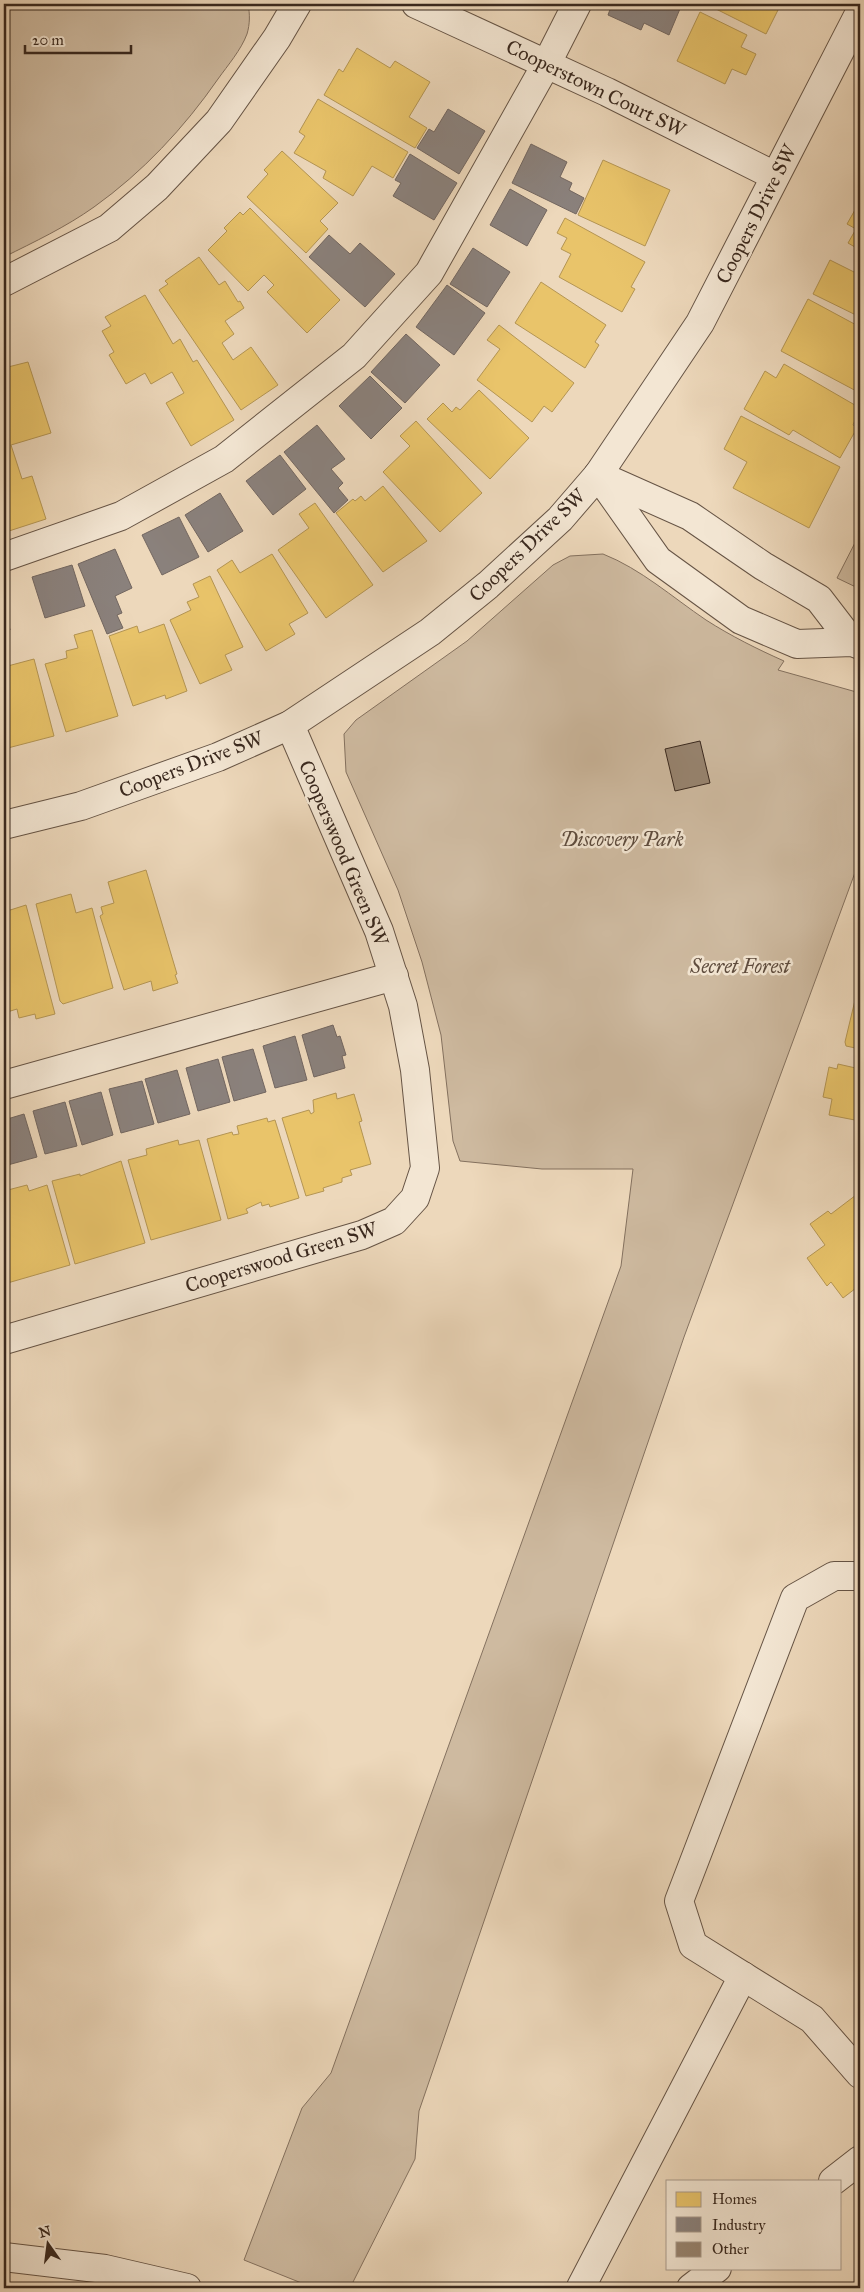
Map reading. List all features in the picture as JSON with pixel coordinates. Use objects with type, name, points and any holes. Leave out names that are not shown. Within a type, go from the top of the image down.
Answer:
[{"type":"street","points":[[4,282],[109,228],[157,187],[219,121],[278,38],[297,4]]},
{"type":"street","name":"Cooperstown Court SW","points":[[416,4],[547,63],[775,176]]},
{"type":"street","points":[[4,557],[121,516],[224,459],[354,356],[429,273],[547,63],[577,4]]},
{"type":"street","name":"Coopers Drive SW","points":[[4,825],[81,806],[218,756],[290,724],[430,632],[474,597],[560,519],[598,475],[700,323],[860,12]]},
{"type":"street","points":[[598,475],[658,560],[741,620],[797,644],[856,643]]},
{"type":"street","points":[[598,475],[690,516],[763,566],[819,599],[856,643]]},
{"type":"street","name":"Cooperswood Green SW","points":[[4,1340],[362,1236],[394,1221],[415,1198],[425,1168],[415,1070],[403,1006],[379,931],[290,724]]},
{"type":"street","points":[[4,1085],[394,976]]},
{"type":"street","points":[[860,1576],[834,1576],[795,1598],[679,1901],[693,1945],[812,2019],[860,2074]]},
{"type":"street","points":[[583,2288],[581,2287],[743,1976]]},
{"type":"street","points":[[834,2180],[860,2160]]},
{"type":"street","points":[[4,2257],[105,2269],[187,2288]]},
{"type":"street","points":[[691,2288],[714,2270]]},
{"type":"green space","points":[[4,4],[248,4],[249,26],[241,46],[205,97],[177,132],[146,164],[94,207],[50,234],[4,257]]},
{"type":"green space","points":[[860,533],[860,589],[837,578]]},
{"type":"green space","name":"Discovery Park","points":[[603,554],[643,575],[715,626],[784,661],[778,670],[860,693],[860,859],[684,1337],[419,2111],[415,2159],[350,2288],[314,2288],[244,2260],[302,2108],[331,2073],[621,1266],[633,1169],[542,1169],[460,1161],[453,1141],[441,1035],[422,962],[398,890],[346,772],[344,734],[356,720],[467,641],[553,565],[570,556]]},
{"type":"building: Homes","points":[[712,4],[781,4],[766,34],[710,6]]},
{"type":"building: Homes","points":[[700,12],[747,35],[741,47],[756,54],[746,75],[732,69],[725,84],[677,61]]},
{"type":"building: Homes","points":[[357,48],[390,68],[395,61],[430,82],[409,117],[427,128],[415,148],[324,95],[339,69],[343,72]]},
{"type":"building: Homes","points":[[318,99],[408,152],[393,178],[372,166],[353,196],[323,178],[326,171],[294,153],[305,136],[299,132]]},
{"type":"building: Homes","points":[[282,151],[338,203],[320,221],[328,229],[306,253],[247,197],[268,174],[264,170]]},
{"type":"building: Homes","points":[[603,160],[670,190],[645,246],[578,215]]},
{"type":"building: Homes","points":[[860,201],[860,250],[848,243],[856,229],[847,224]]},
{"type":"building: Homes","points":[[250,208],[340,300],[307,333],[267,292],[274,285],[264,275],[248,291],[208,250],[227,231],[224,228],[240,212],[243,215]]},
{"type":"building: Homes","points":[[565,218],[645,262],[631,287],[635,289],[622,312],[559,277],[571,254],[561,249],[567,238],[557,233]]},
{"type":"building: Homes","points":[[199,257],[219,285],[225,281],[244,308],[225,321],[234,334],[222,343],[233,360],[251,347],[278,385],[241,410],[159,290],[168,284],[165,281]]},
{"type":"building: Homes","points":[[830,260],[856,273],[860,264],[860,317],[813,294]]},
{"type":"building: Homes","points":[[541,282],[606,325],[595,342],[599,345],[585,368],[515,323]]},
{"type":"building: Homes","points":[[145,295],[173,344],[180,339],[193,362],[197,360],[234,420],[191,446],[166,403],[184,393],[172,372],[151,384],[145,373],[126,384],[109,355],[114,352],[102,331],[111,326],[105,317]]},
{"type":"building: Homes","points":[[808,299],[860,327],[860,393],[781,351]]},
{"type":"building: Homes","points":[[499,325],[574,383],[552,412],[544,406],[532,422],[477,380],[500,349],[487,340]]},
{"type":"building: Homes","points":[[28,362],[51,433],[11,445],[22,479],[32,476],[46,519],[9,531],[4,515],[4,368]]},
{"type":"building: Homes","points":[[784,364],[860,408],[853,425],[857,428],[840,458],[793,430],[789,435],[744,409],[765,371],[776,378]]},
{"type":"building: Homes","points":[[479,390],[529,438],[490,479],[427,419],[443,403],[452,412],[456,407],[460,410]]},
{"type":"building: Homes","points":[[741,416],[840,467],[809,528],[733,488],[747,462],[724,449]]},
{"type":"building: Homes","points":[[416,421],[482,493],[440,532],[383,472],[410,446],[400,436]]},
{"type":"building: Homes","points":[[383,486],[427,541],[383,572],[336,513],[353,499],[355,501],[361,496],[365,501]]},
{"type":"building: Homes","points":[[315,503],[373,585],[326,618],[278,550],[309,528],[299,514]]},
{"type":"building: Homes","points":[[272,554],[308,613],[289,624],[295,634],[266,651],[217,570],[232,560],[240,573]]},
{"type":"building: Homes","points":[[210,576],[243,647],[225,655],[232,670],[200,684],[170,620],[191,610],[187,602],[199,597],[193,584]]},
{"type":"building: Homes","points":[[164,624],[187,691],[166,699],[165,695],[133,706],[109,636],[137,626],[139,633]]},
{"type":"building: Homes","points":[[92,630],[118,716],[66,732],[45,664],[67,658],[66,651],[78,648],[74,635]]},
{"type":"building: Homes","points":[[34,659],[54,736],[4,749],[4,667]]},
{"type":"building: Homes","points":[[146,870],[178,983],[153,991],[151,981],[124,990],[100,916],[103,914],[101,907],[114,903],[108,882]]},
{"type":"building: Homes","points":[[71,894],[76,913],[92,908],[113,988],[63,1004],[60,1001],[36,904]]},
{"type":"building: Homes","points":[[26,905],[55,1014],[36,1019],[35,1014],[19,1018],[17,1009],[4,1013],[4,912]]},
{"type":"building: Homes","points":[[856,996],[860,997],[860,1049],[846,1046],[845,1042]]},
{"type":"building: Homes","points":[[838,1064],[860,1069],[860,1121],[829,1115],[832,1099],[823,1097],[829,1067],[837,1069]]},
{"type":"building: Homes","points":[[336,1093],[337,1099],[354,1094],[362,1121],[359,1122],[371,1164],[350,1170],[352,1175],[342,1178],[342,1182],[323,1188],[324,1191],[306,1196],[282,1118],[309,1110],[311,1114],[314,1112],[313,1100]]},
{"type":"building: Homes","points":[[267,1118],[268,1122],[275,1120],[299,1198],[270,1207],[269,1204],[262,1206],[261,1202],[246,1209],[248,1213],[228,1219],[207,1139],[232,1132],[233,1135],[239,1134],[237,1126]]},
{"type":"building: Homes","points":[[178,1140],[179,1145],[199,1140],[221,1220],[151,1240],[128,1160],[147,1155],[146,1149]]},
{"type":"building: Homes","points":[[121,1161],[145,1243],[75,1264],[52,1181],[80,1174],[80,1176]]},
{"type":"building: Homes","points":[[27,1185],[29,1191],[47,1185],[70,1265],[4,1284],[4,1191]]},
{"type":"building: Homes","points":[[860,1192],[860,1285],[843,1298],[831,1282],[827,1286],[807,1258],[825,1245],[810,1224],[828,1211],[831,1214]]},
{"type":"building: Industry","points":[[612,4],[682,4],[669,35],[644,23],[641,30],[608,15]]},
{"type":"building: Industry","points":[[448,109],[485,131],[459,174],[417,148],[429,129],[434,132]]},
{"type":"building: Industry","points":[[531,144],[567,162],[560,177],[572,183],[569,190],[584,198],[576,214],[512,183]]},
{"type":"building: Industry","points":[[410,154],[457,183],[434,220],[393,196],[401,183],[395,180]]},
{"type":"building: Industry","points":[[510,189],[547,210],[527,246],[490,225]]},
{"type":"building: Industry","points":[[329,235],[350,254],[360,243],[395,274],[365,307],[309,257]]},
{"type":"building: Industry","points":[[473,248],[510,272],[487,307],[450,284]]},
{"type":"building: Industry","points":[[447,285],[485,313],[454,355],[416,327]]},
{"type":"building: Industry","points":[[406,334],[440,365],[405,403],[371,372]]},
{"type":"building: Industry","points":[[370,376],[402,408],[371,439],[339,406]]},
{"type":"building: Industry","points":[[317,425],[345,459],[331,469],[343,483],[338,488],[348,500],[334,513],[284,452]]},
{"type":"building: Industry","points":[[280,455],[306,489],[273,515],[246,481]]},
{"type":"building: Industry","points":[[220,493],[243,531],[208,552],[185,515]]},
{"type":"building: Industry","points":[[179,517],[199,557],[162,575],[142,535]]},
{"type":"building: Industry","points":[[115,549],[132,588],[115,596],[122,613],[117,615],[123,628],[107,634],[78,564]]},
{"type":"building: Industry","points":[[72,565],[85,606],[45,618],[32,577]]},
{"type":"building: Industry","points":[[4,605],[10,630],[4,632]]},
{"type":"building: Industry","points":[[333,1025],[337,1037],[340,1036],[346,1055],[342,1056],[345,1068],[314,1077],[302,1035]]},
{"type":"building: Industry","points":[[295,1036],[307,1080],[275,1088],[263,1046]]},
{"type":"building: Industry","points":[[253,1049],[266,1092],[234,1101],[222,1057]]},
{"type":"building: Industry","points":[[218,1059],[230,1102],[198,1111],[186,1068]]},
{"type":"building: Industry","points":[[177,1070],[190,1114],[158,1123],[145,1079]]},
{"type":"building: Industry","points":[[142,1081],[154,1124],[121,1133],[109,1089]]},
{"type":"building: Industry","points":[[101,1092],[113,1135],[82,1145],[69,1101]]},
{"type":"building: Industry","points":[[65,1102],[77,1146],[45,1154],[33,1111]]},
{"type":"building: Industry","points":[[24,1114],[37,1157],[4,1166],[4,1120]]},
{"type":"building: Other","points":[[700,741],[710,783],[675,791],[665,749]]},
{"type":"park label","name":"Secret Forest","points":[[740,966]]}]
